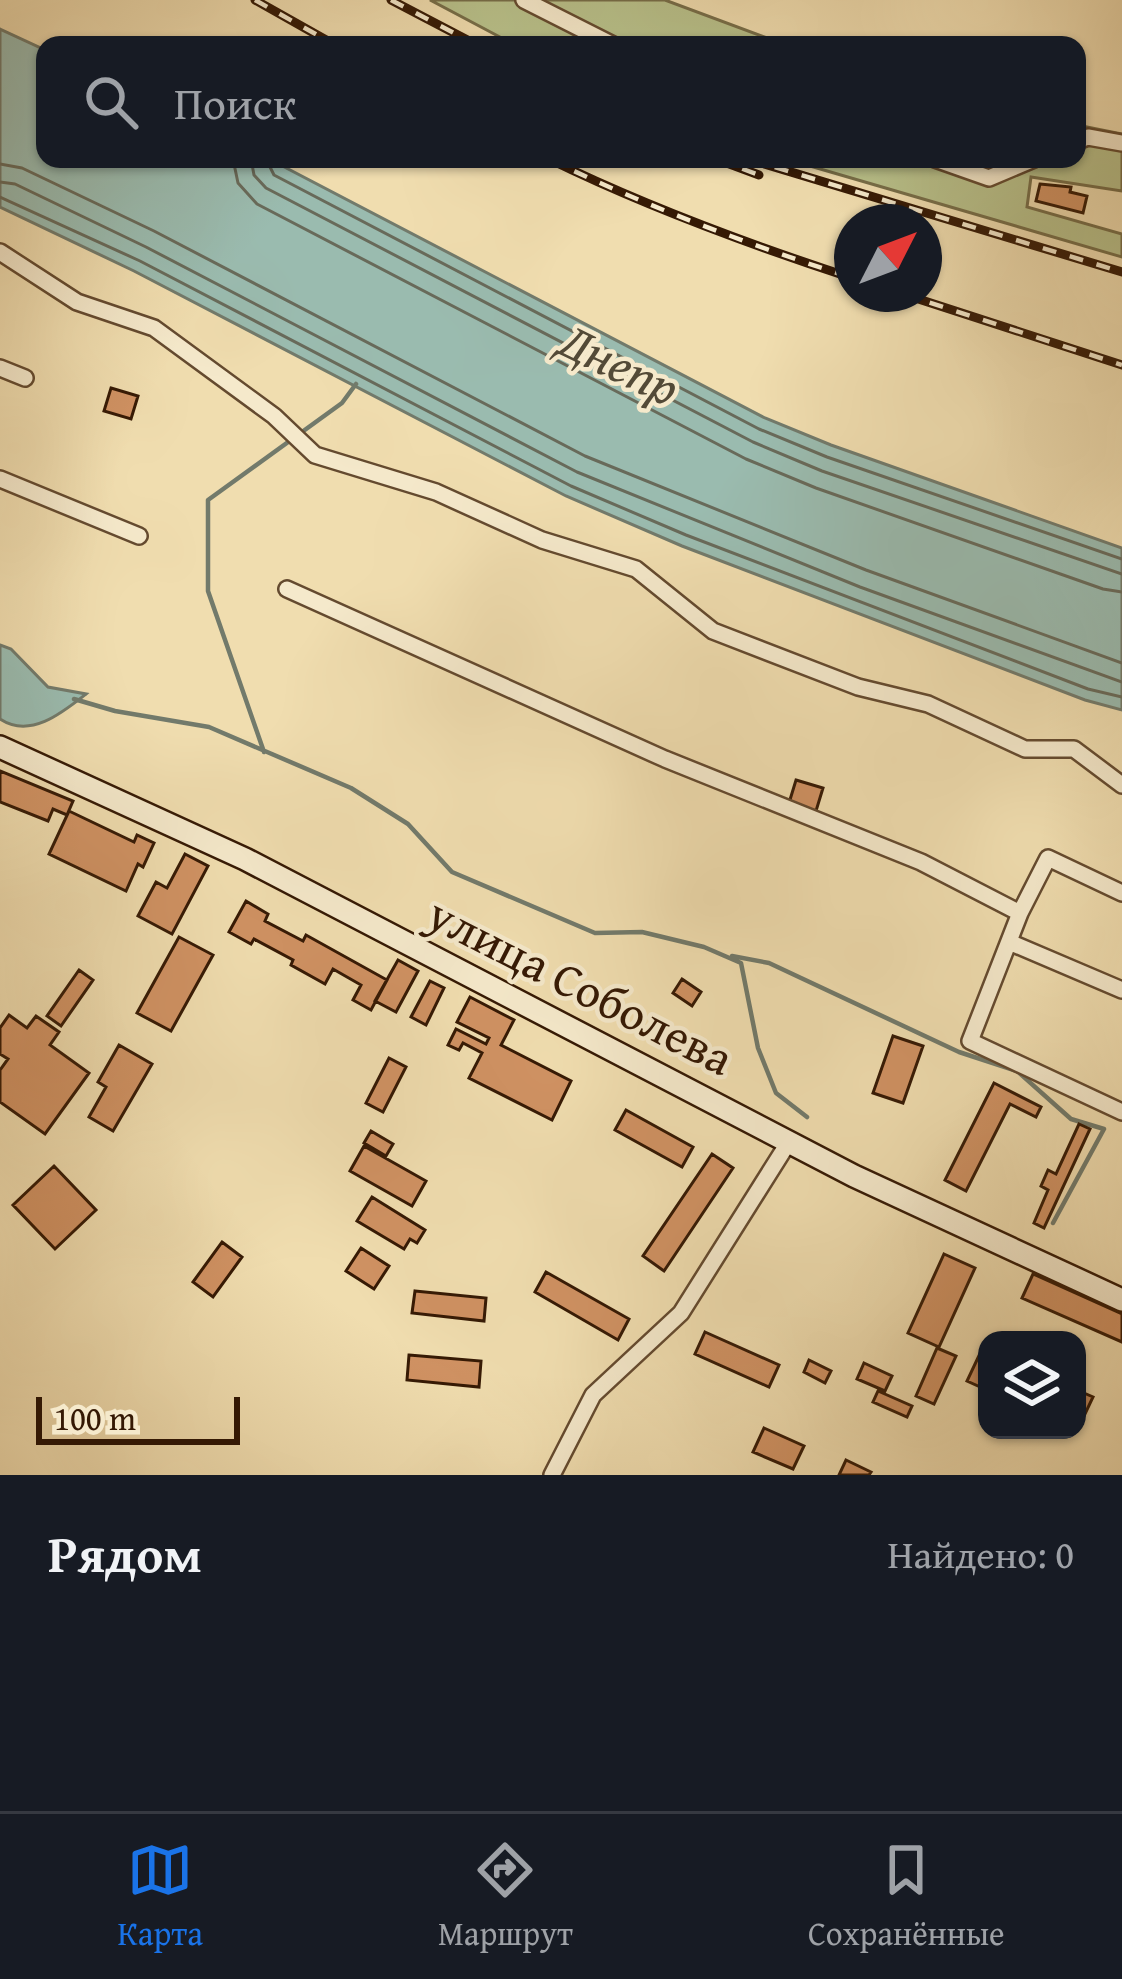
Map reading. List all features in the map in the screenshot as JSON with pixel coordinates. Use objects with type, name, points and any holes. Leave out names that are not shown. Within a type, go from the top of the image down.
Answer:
[{"type":"street","points":[[524,0],[595,36]]},
{"type":"street","points":[[1086,138],[1122,143]]},
{"type":"street","points":[[961,168],[989,178],[1013,168]]},
{"type":"street","points":[[0,252],[77,302],[154,328],[274,416],[315,455],[436,493],[542,540],[636,569],[713,631],[858,687],[928,704],[1025,749],[1073,749],[1122,785]]},
{"type":"street","points":[[0,368],[25,378]]},
{"type":"street","points":[[0,478],[139,536]]},
{"type":"street","points":[[287,589],[644,750],[921,862],[1020,914]]},
{"type":"street","name":"улица Соболева","points":[[0,747],[245,860],[854,1176],[1122,1300]]},
{"type":"street","points":[[1122,893],[1048,858],[1020,914],[970,1041],[1122,1112]]},
{"type":"street","points":[[1009,942],[1122,990]]},
{"type":"street","points":[[552,1475],[593,1395],[681,1313],[790,1140]]},
{"type":"green space","points":[[430,0],[665,0],[762,36],[498,36]]},
{"type":"green space","points":[[1086,127],[1122,134],[1122,191],[1031,177],[1027,207],[1122,234],[1122,257],[817,168],[1086,168]]},
{"type":"water","name":"Днепр","points":[[0,29],[36,46],[36,168],[286,168],[765,418],[1122,548],[1122,710],[682,546],[566,496],[134,271],[0,207]]},
{"type":"water","points":[[0,645],[11,649],[48,687],[86,694],[34,725],[0,719]]},
{"type":"building","points":[[1040,184],[1071,187],[1070,192],[1087,196],[1083,213],[1036,201]]},
{"type":"building","points":[[111,388],[138,396],[131,419],[104,411]]},
{"type":"building","points":[[0,771],[73,801],[67,815],[53,809],[48,821],[0,802]]},
{"type":"building","points":[[796,780],[823,788],[816,811],[789,803]]},
{"type":"building","points":[[69,811],[134,842],[137,835],[154,843],[126,891],[49,854]]},
{"type":"building","points":[[185,854],[208,866],[172,934],[138,916],[156,882],[167,888]]},
{"type":"building","points":[[246,901],[268,914],[265,921],[303,941],[306,935],[387,980],[371,1010],[353,1000],[361,985],[333,969],[325,984],[291,965],[293,960],[254,939],[251,944],[229,932]]},
{"type":"building","points":[[179,937],[213,955],[171,1031],[137,1013]]},
{"type":"building","points":[[398,960],[418,971],[396,1012],[375,1001]]},
{"type":"building","points":[[79,970],[93,980],[61,1026],[47,1016]]},
{"type":"building","points":[[682,979],[701,992],[692,1006],[673,993]]},
{"type":"building","points":[[430,981],[444,988],[426,1025],[411,1017]]},
{"type":"building","points":[[470,997],[514,1020],[501,1045],[571,1081],[552,1120],[469,1078],[482,1053],[463,1043],[459,1050],[448,1045],[456,1029],[486,1044],[489,1038],[457,1022]]},
{"type":"building","points":[[9,1015],[27,1028],[36,1016],[59,1032],[50,1045],[89,1073],[45,1134],[0,1102],[0,1070],[8,1059],[0,1054],[0,1028]]},
{"type":"building","points":[[893,1036],[923,1046],[903,1103],[873,1093]]},
{"type":"building","points":[[119,1045],[152,1064],[113,1131],[89,1117],[106,1087],[98,1082]]},
{"type":"building","points":[[389,1058],[406,1067],[383,1112],[366,1103]]},
{"type":"building","points":[[994,1083],[1041,1107],[1036,1117],[1010,1104],[966,1191],[945,1180]]},
{"type":"building","points":[[626,1110],[693,1147],[682,1167],[615,1130]]},
{"type":"building","points":[[1079,1124],[1090,1129],[1044,1228],[1034,1223],[1048,1190],[1041,1186],[1048,1170],[1056,1174]]},
{"type":"building","points":[[371,1131],[393,1144],[386,1156],[364,1143]]},
{"type":"building","points":[[364,1146],[426,1181],[412,1206],[350,1171]]},
{"type":"building","points":[[712,1154],[733,1168],[664,1271],[643,1256]]},
{"type":"building","points":[[54,1166],[96,1210],[55,1249],[13,1205]]},
{"type":"building","points":[[372,1197],[425,1230],[417,1243],[410,1239],[404,1249],[357,1221]]},
{"type":"building","points":[[222,1242],[242,1257],[213,1297],[193,1282]]},
{"type":"building","points":[[361,1248],[389,1266],[374,1289],[346,1271]]},
{"type":"building","points":[[944,1254],[975,1268],[939,1347],[908,1333]]},
{"type":"building","points":[[546,1272],[629,1319],[618,1340],[535,1292]]},
{"type":"building","points":[[1033,1274],[1122,1314],[1122,1342],[1022,1298]]},
{"type":"building","points":[[415,1291],[486,1298],[484,1321],[412,1313]]},
{"type":"building","points":[[705,1332],[779,1365],[769,1387],[695,1354]]},
{"type":"building","points":[[937,1348],[956,1356],[934,1404],[916,1396]]},
{"type":"building","points":[[409,1355],[481,1361],[479,1387],[407,1380]]},
{"type":"building","points":[[978,1358],[978,1386],[967,1381]]},
{"type":"building","points":[[809,1360],[831,1371],[825,1383],[804,1372]]},
{"type":"building","points":[[864,1363],[892,1376],[885,1391],[857,1379]]},
{"type":"building","points":[[878,1391],[912,1406],[907,1417],[873,1402]]},
{"type":"building","points":[[764,1428],[804,1446],[793,1469],[753,1452]]},
{"type":"building","points":[[846,1460],[871,1472],[839,1475]]},
{"type":"waterway","points":[[264,752],[208,591],[208,500],[342,403],[356,384]]},
{"type":"waterway","points":[[74,699],[209,727],[351,788],[408,824],[452,872],[595,933],[642,932],[704,947],[741,963],[758,1048],[776,1093],[807,1117]]},
{"type":"waterway","points":[[732,956],[769,963],[959,1052],[1017,1071],[1071,1119],[1104,1129],[1053,1223]]},
{"type":"railway","points":[[255,0],[319,36]]},
{"type":"railway","points":[[391,0],[460,36]]},
{"type":"railway","points":[[569,168],[698,224],[834,272]]},
{"type":"railway","points":[[740,168],[759,175]]},
{"type":"railway","points":[[778,168],[1122,272]]},
{"type":"railway","points":[[942,307],[1122,365]]}]
